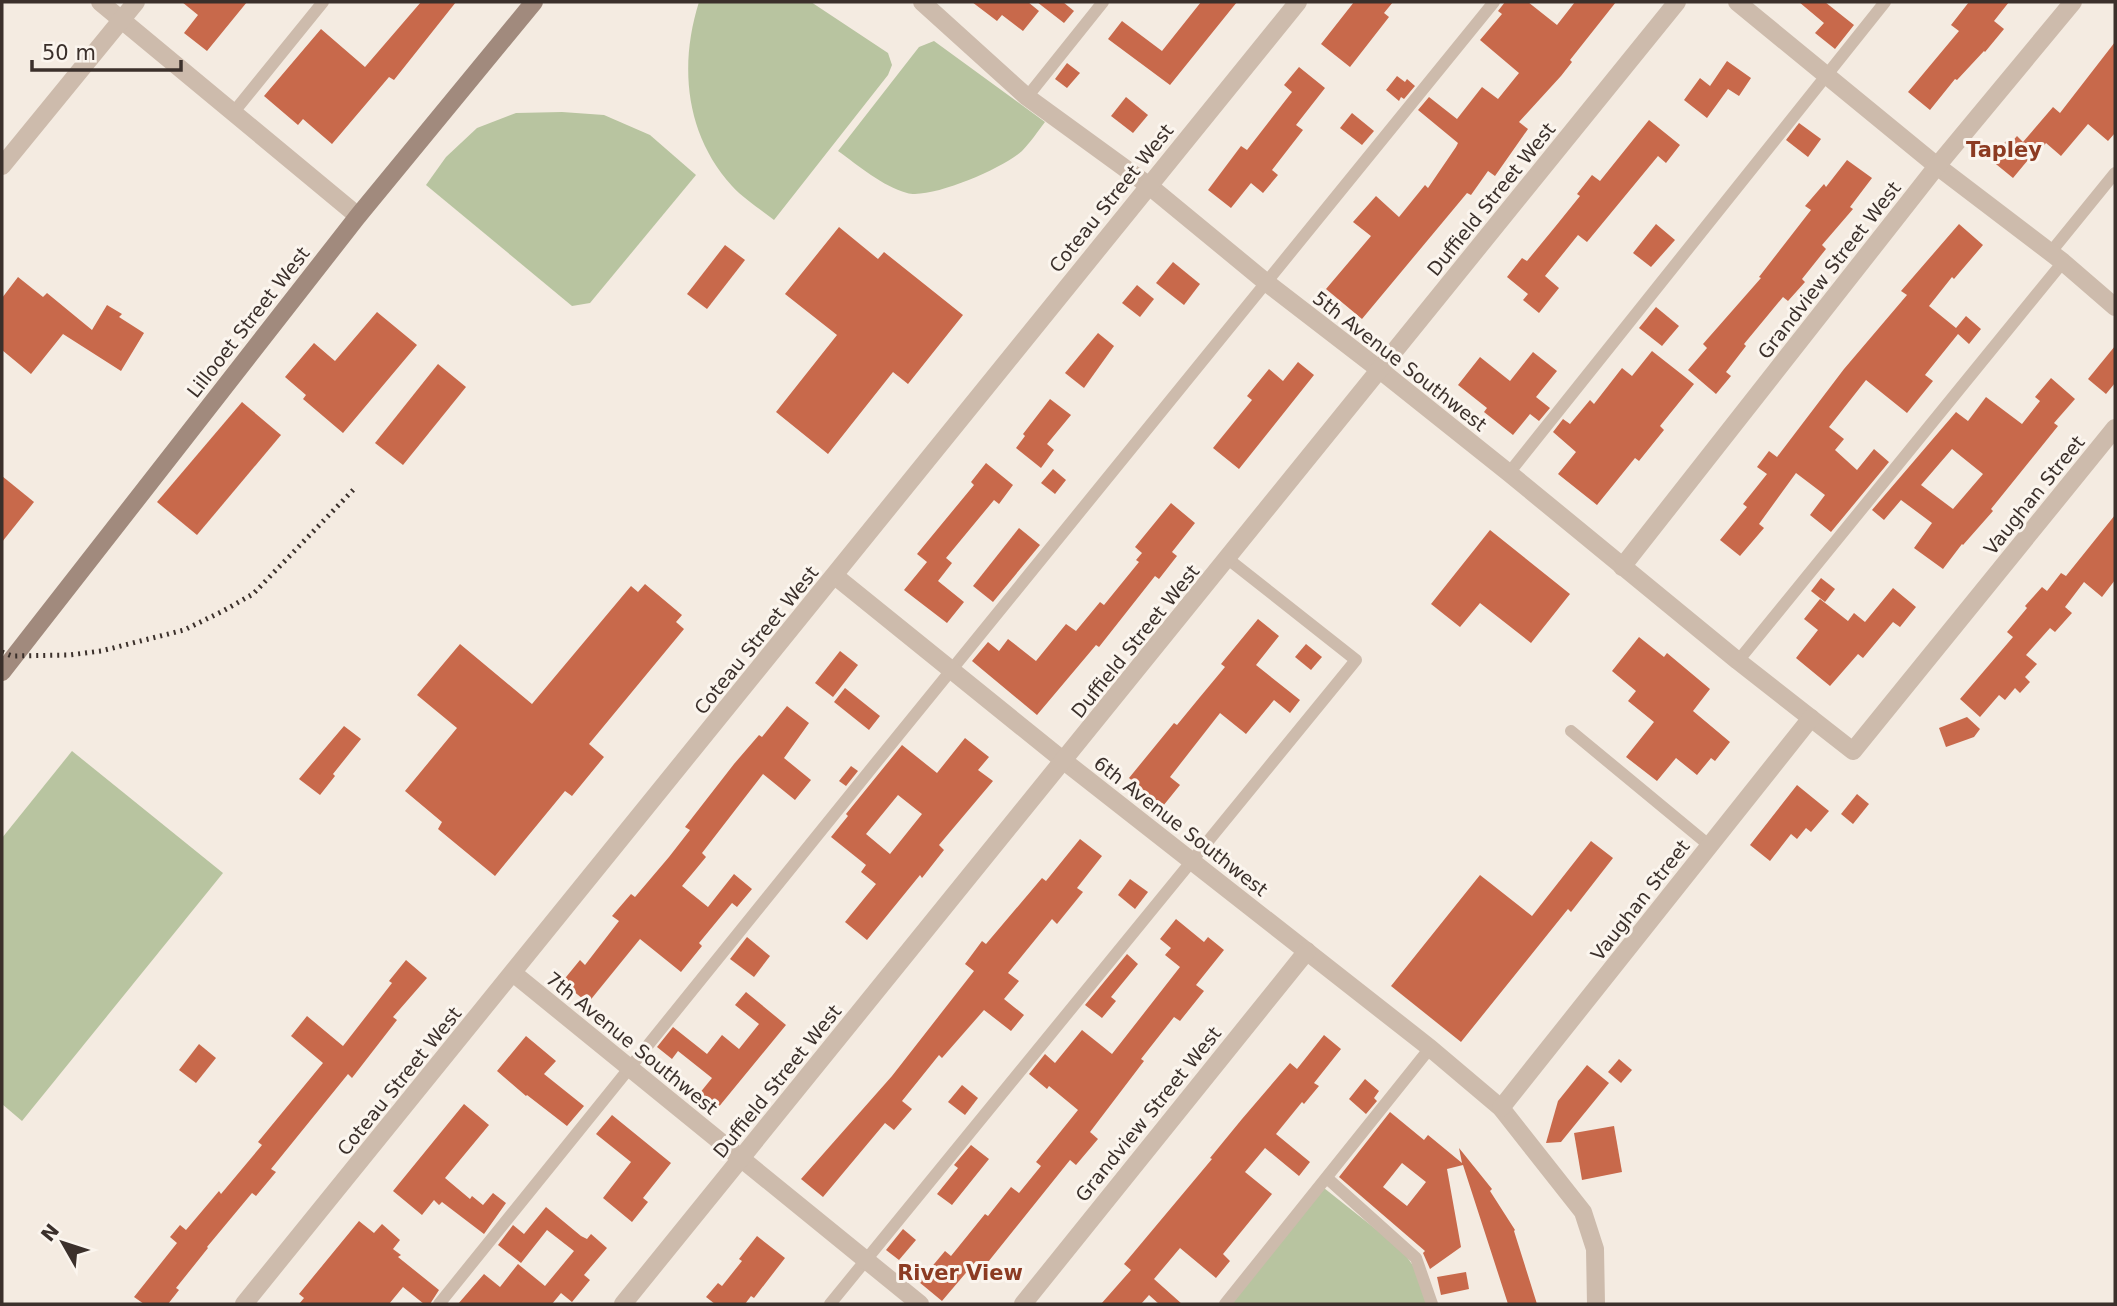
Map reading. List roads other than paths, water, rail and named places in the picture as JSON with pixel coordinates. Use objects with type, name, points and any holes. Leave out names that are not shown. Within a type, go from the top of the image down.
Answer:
[{"type":"main road","name":"Lillooet Street West","points":[[2,672],[358,216],[534,2]]},
{"type":"street","points":[[100,2],[358,216]]},
{"type":"street","points":[[2,166],[136,2]]},
{"type":"street","name":"5th Avenue Southwest","points":[[922,2],[1027,97],[1148,186],[1509,473],[1738,662],[1853,751]]},
{"type":"street","name":"Coteau Street West","points":[[244,1304],[1298,2]]},
{"type":"street","name":"Duffield Street West","points":[[623,1304],[1677,2]]},
{"type":"street","points":[[1737,2],[2115,307]]},
{"type":"street","name":"Grandview Street West","points":[[1622,567],[1937,166],[2073,2]]},
{"type":"street","name":"Vaughan Street","points":[[1853,751],[2115,429]]},
{"type":"street","name":"6th Avenue Southwest","points":[[835,576],[1064,761],[1430,1048],[1501,1108],[1583,1212],[1595,1249],[1596,1304]]},
{"type":"street","name":"Vaughan Street","points":[[1501,1108],[1811,718]]},
{"type":"street","name":"Grandview Street West","points":[[1023,1304],[1307,951]]},
{"type":"street","name":"7th Avenue Southwest","points":[[513,973],[920,1304]]},
{"type":"lane","points":[[233,113],[323,2]]},
{"type":"lane","points":[[1027,97],[1103,2]]},
{"type":"lane","points":[[439,1304],[1494,2]]},
{"type":"lane","points":[[1509,473],[1885,2]]},
{"type":"lane","points":[[1738,662],[2057,258],[2115,173]]},
{"type":"lane","points":[[830,1304],[1356,660],[1228,559]]},
{"type":"lane","points":[[1571,731],[1710,846]]},
{"type":"lane","points":[[1225,1304],[1430,1048]]},
{"type":"lane","points":[[1327,1178],[1416,1258],[1432,1304]]},
{"type":"railway","points":[[2,652],[12,656],[69,655],[101,651],[184,630],[253,594],[356,487]]},
{"type":"district","name":"Tapley","points":[[2004,150]]},
{"type":"district","name":"River View","points":[[960,1273]]}]
